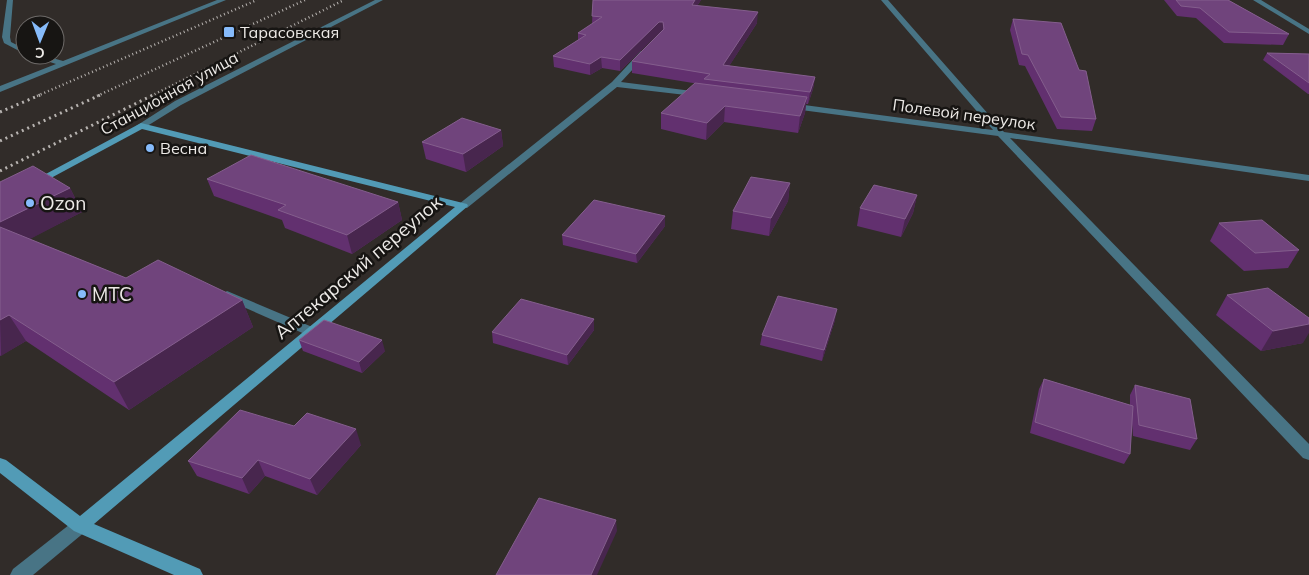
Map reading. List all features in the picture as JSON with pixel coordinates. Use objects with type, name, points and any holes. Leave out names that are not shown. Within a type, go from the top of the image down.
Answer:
[{"type":"street","points":[[10,0],[6,37],[8,43],[15,47]]},
{"type":"street","points":[[65,62],[223,0]]},
{"type":"street","name":"Станционная улица","points":[[26,187],[142,126],[178,103],[380,0]]},
{"type":"street","points":[[884,0],[1001,134],[1309,454]]},
{"type":"street","points":[[1256,0],[1309,32]]},
{"type":"street","name":"Аптекарский переулок","points":[[80,526],[463,206],[615,84],[654,43]]},
{"type":"street","points":[[0,89],[57,65]]},
{"type":"street","points":[[615,84],[714,97]]},
{"type":"street","name":"Полевой переулок","points":[[783,106],[1001,134],[1309,178]]},
{"type":"street","points":[[142,126],[463,206]]},
{"type":"street","points":[[214,290],[312,332]]},
{"type":"street","points":[[0,464],[80,526],[194,575]]},
{"type":"street","points":[[19,575],[80,526]]},
{"type":"building","points":[[593,0],[695,0],[692,5],[758,12],[723,65],[815,77],[810,92],[704,79],[710,74],[632,61],[664,29],[663,22],[659,22],[620,60],[601,57],[590,64],[553,56],[586,35],[578,33],[602,17],[592,16]]},
{"type":"building","points":[[1176,0],[1228,0],[1289,34],[1229,32],[1200,8],[1181,6]]},
{"type":"building","points":[[1013,19],[1061,23],[1079,70],[1086,71],[1096,119],[1061,117],[1028,55],[1022,54]]},
{"type":"building","points":[[1267,53],[1309,54],[1309,83]]},
{"type":"building","points":[[695,83],[807,97],[800,116],[725,106],[707,123],[661,113]]},
{"type":"building","points":[[462,118],[501,130],[463,154],[422,142]]},
{"type":"building","points":[[251,155],[398,202],[347,235],[278,210],[286,205],[207,179]]},
{"type":"building","points":[[33,166],[70,188],[0,222],[0,182]]},
{"type":"building","points":[[751,177],[790,183],[771,218],[733,211]]},
{"type":"building","points":[[874,185],[917,195],[905,219],[860,208]]},
{"type":"building","points":[[594,200],[665,216],[636,254],[562,235]]},
{"type":"building","points":[[1262,220],[1299,250],[1255,253],[1219,223]]},
{"type":"building","points":[[0,227],[126,278],[158,260],[242,300],[114,382],[9,315],[0,320]]},
{"type":"building","points":[[1268,288],[1309,318],[1309,324],[1273,331],[1227,295]]},
{"type":"building","points":[[778,296],[837,309],[824,350],[762,335]]},
{"type":"building","points":[[521,299],[594,319],[567,355],[492,332]]},
{"type":"building","points":[[324,320],[382,340],[359,362],[299,340]]},
{"type":"building","points":[[1044,379],[1133,406],[1130,454],[1035,422]]},
{"type":"building","points":[[1135,385],[1190,399],[1197,439],[1139,425]]},
{"type":"building","points":[[240,410],[294,426],[307,413],[356,429],[310,479],[258,460],[242,478],[188,461]]},
{"type":"building","points":[[539,498],[616,520],[591,575],[496,575]]},
{"type":"railway","points":[[37,96],[257,0]]},
{"type":"railway","points":[[97,96],[305,0]]},
{"type":"railway","points":[[151,96],[344,0]]},
{"type":"railway","points":[[0,112],[40,95]]},
{"type":"railway","points":[[0,141],[100,95]]},
{"type":"railway","points":[[0,171],[153,95]]},
{"type":"place","name":"Тарасовская","points":[[229,32]]},
{"type":"place","name":"Весна","points":[[150,148]]},
{"type":"place","name":"Ozon","points":[[30,203]]},
{"type":"place","name":"МТС","points":[[82,294]]}]
